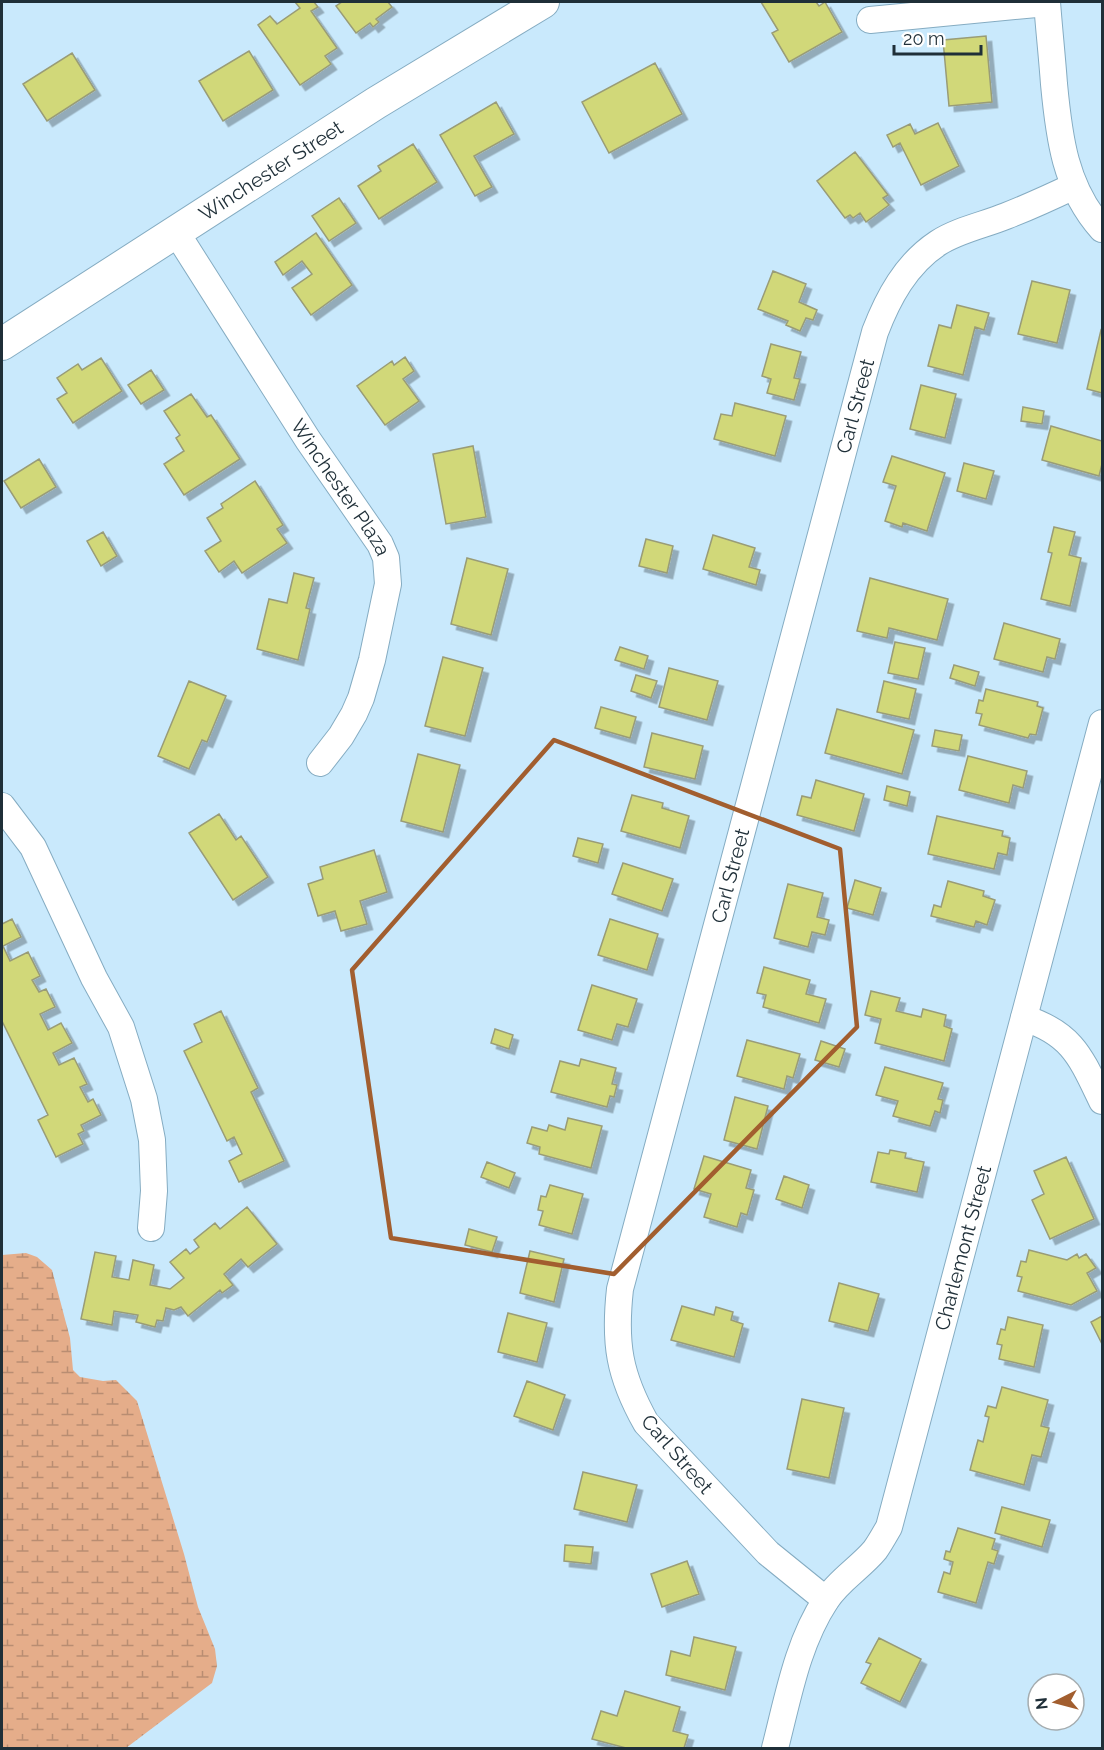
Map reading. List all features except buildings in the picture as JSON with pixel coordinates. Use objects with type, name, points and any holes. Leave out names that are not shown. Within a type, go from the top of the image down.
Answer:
[{"type":"street","name":"Winchester Street","points":[[2,344],[442,62],[543,2]]},
{"type":"street","points":[[870,20],[1047,2],[1060,141],[1074,186],[1102,229]]},
{"type":"street","name":"Carl Street","points":[[826,1600],[768,1553],[646,1423],[632,1398],[617,1346],[616,1318],[620,1289],[875,332],[885,307],[898,284],[916,261],[938,243],[970,228],[1037,204],[1074,186]]},
{"type":"street","name":"Winchester Plaza","points":[[176,232],[308,440],[380,543],[386,558],[388,589],[361,698],[341,736],[320,763]]},
{"type":"street","name":"Charlemont Street","points":[[776,1749],[796,1666],[814,1622],[826,1600],[841,1581],[875,1550],[889,1527],[1102,723]]},
{"type":"street","points":[[2,806],[33,848],[94,978],[122,1027],[144,1099],[153,1140],[154,1191],[151,1228]]},
{"type":"street","points":[[1024,1018],[1042,1024],[1060,1034],[1086,1068],[1102,1101]]},
{"type":"highlighted area","points":[[554,740],[840,849],[857,1027],[614,1274],[391,1238],[352,970]]},
{"type":"green space","points":[[26,1253],[37,1257],[52,1270],[70,1338],[73,1370],[80,1377],[103,1381],[116,1380],[137,1401],[198,1607],[215,1649],[217,1666],[212,1683],[126,1748],[2,1748],[2,1255]]}]
